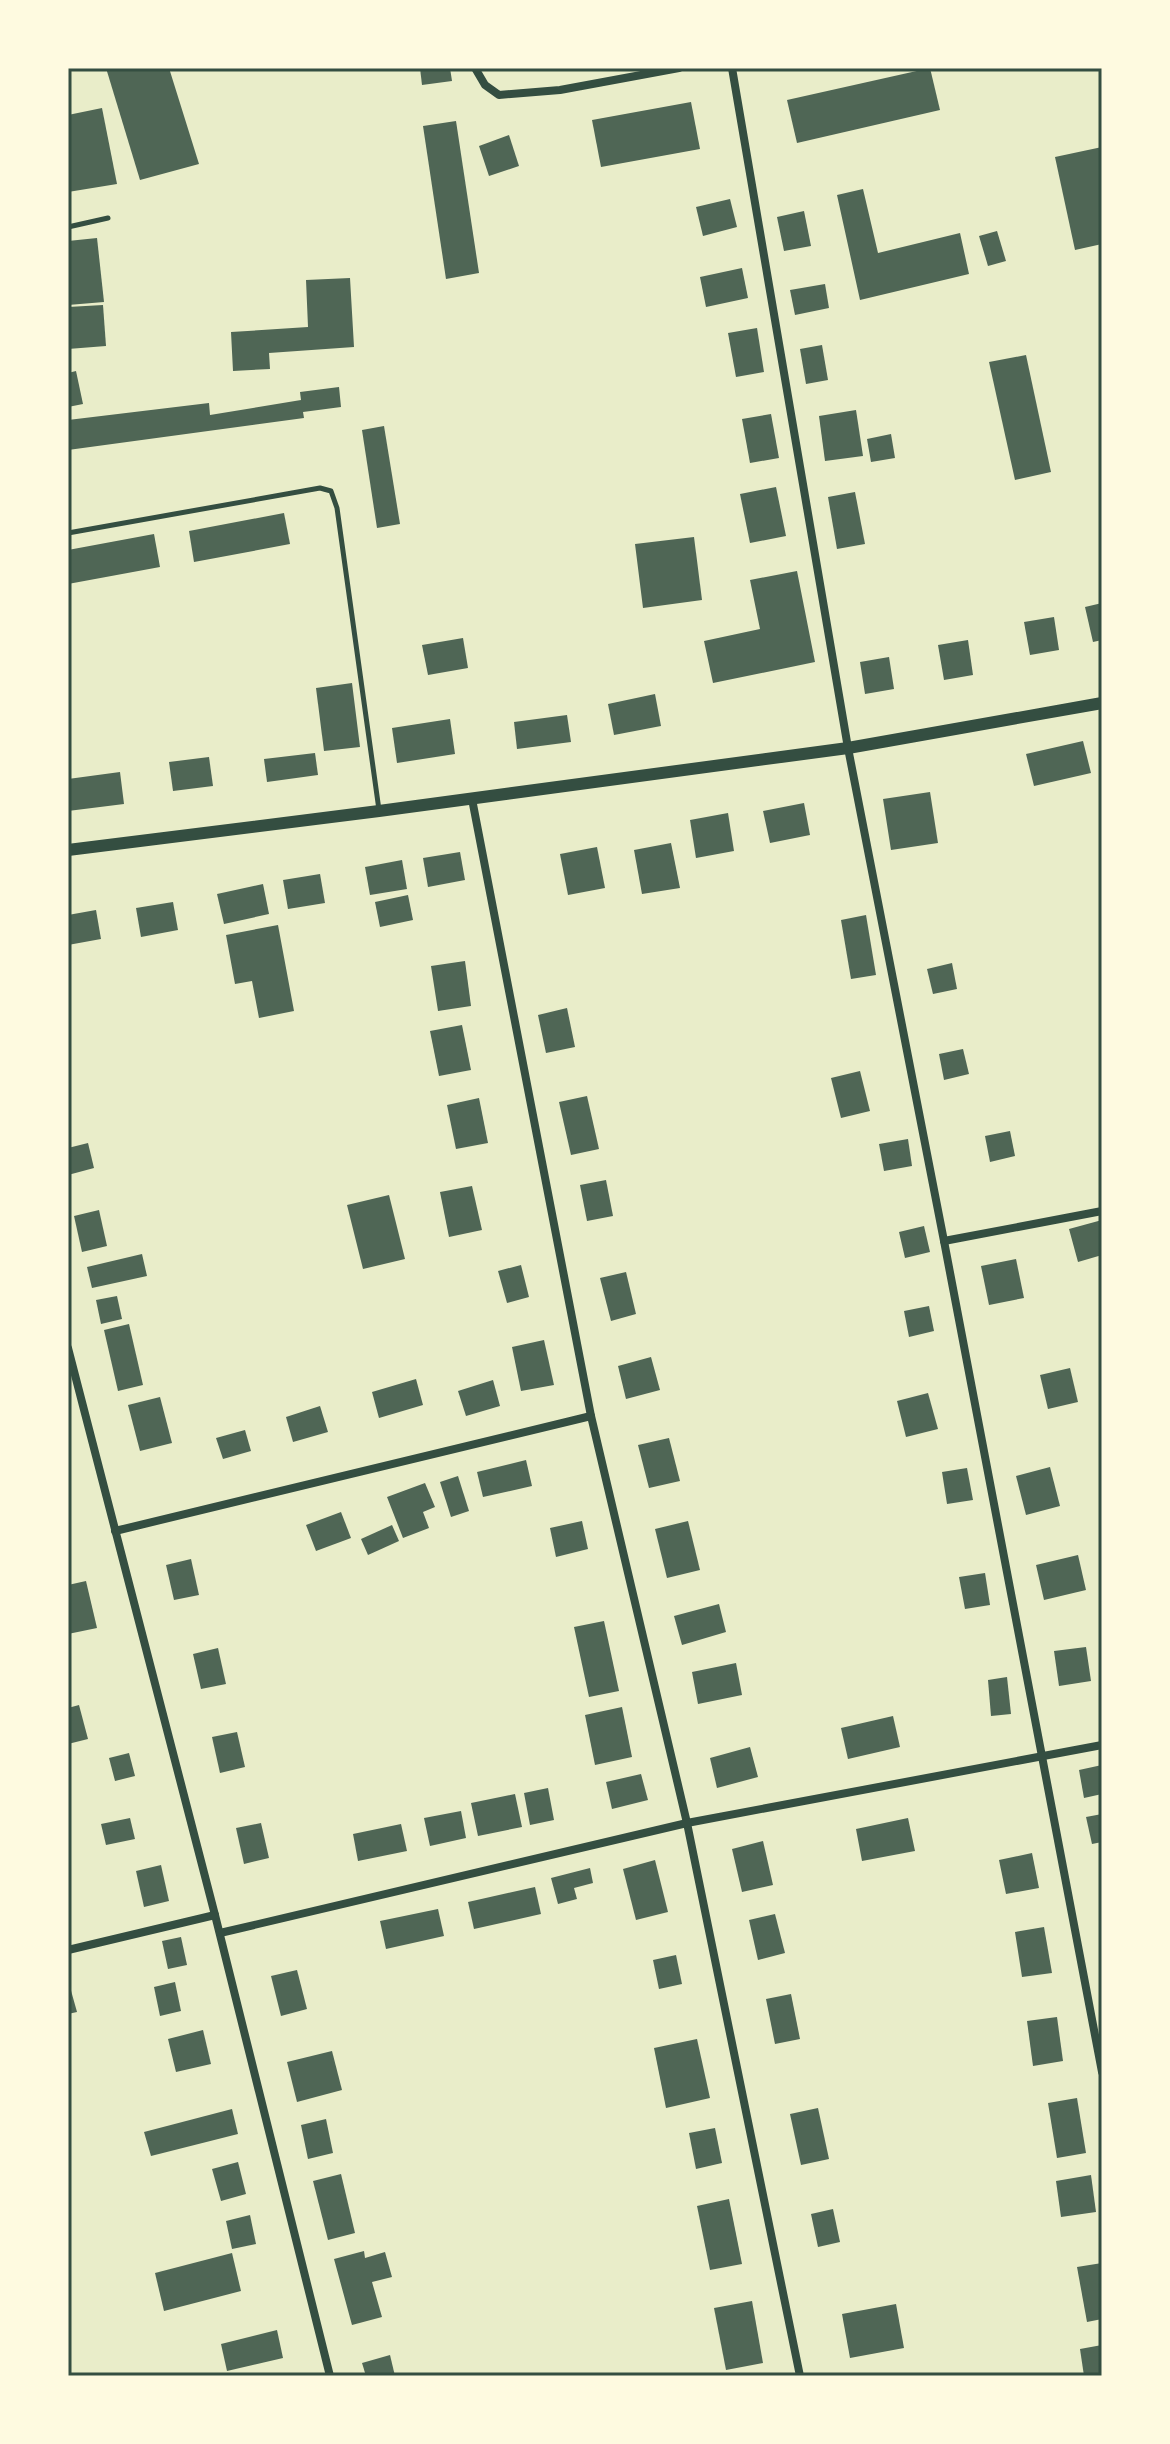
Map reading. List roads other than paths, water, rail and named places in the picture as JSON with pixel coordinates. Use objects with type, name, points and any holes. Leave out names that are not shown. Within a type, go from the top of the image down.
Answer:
[{"type":"street","points":[[475,68],[485,85],[499,95],[560,90],[679,68]]},
{"type":"street","points":[[732,68],[848,748],[1102,2072]]},
{"type":"street","points":[[68,850],[848,748],[1102,703]]},
{"type":"street","points":[[472,799],[591,1416],[687,1823],[800,2376]]},
{"type":"street","points":[[944,1241],[1102,1211]]},
{"type":"street","points":[[68,1348],[220,1933],[330,2376]]},
{"type":"street","points":[[115,1531],[591,1416]]},
{"type":"street","points":[[220,1933],[687,1823],[1102,1745]]},
{"type":"street","points":[[68,1950],[215,1915]]},
{"type":"lane","points":[[68,227],[108,218]]},
{"type":"lane","points":[[68,533],[320,488],[331,491],[337,508],[379,811]]}]
